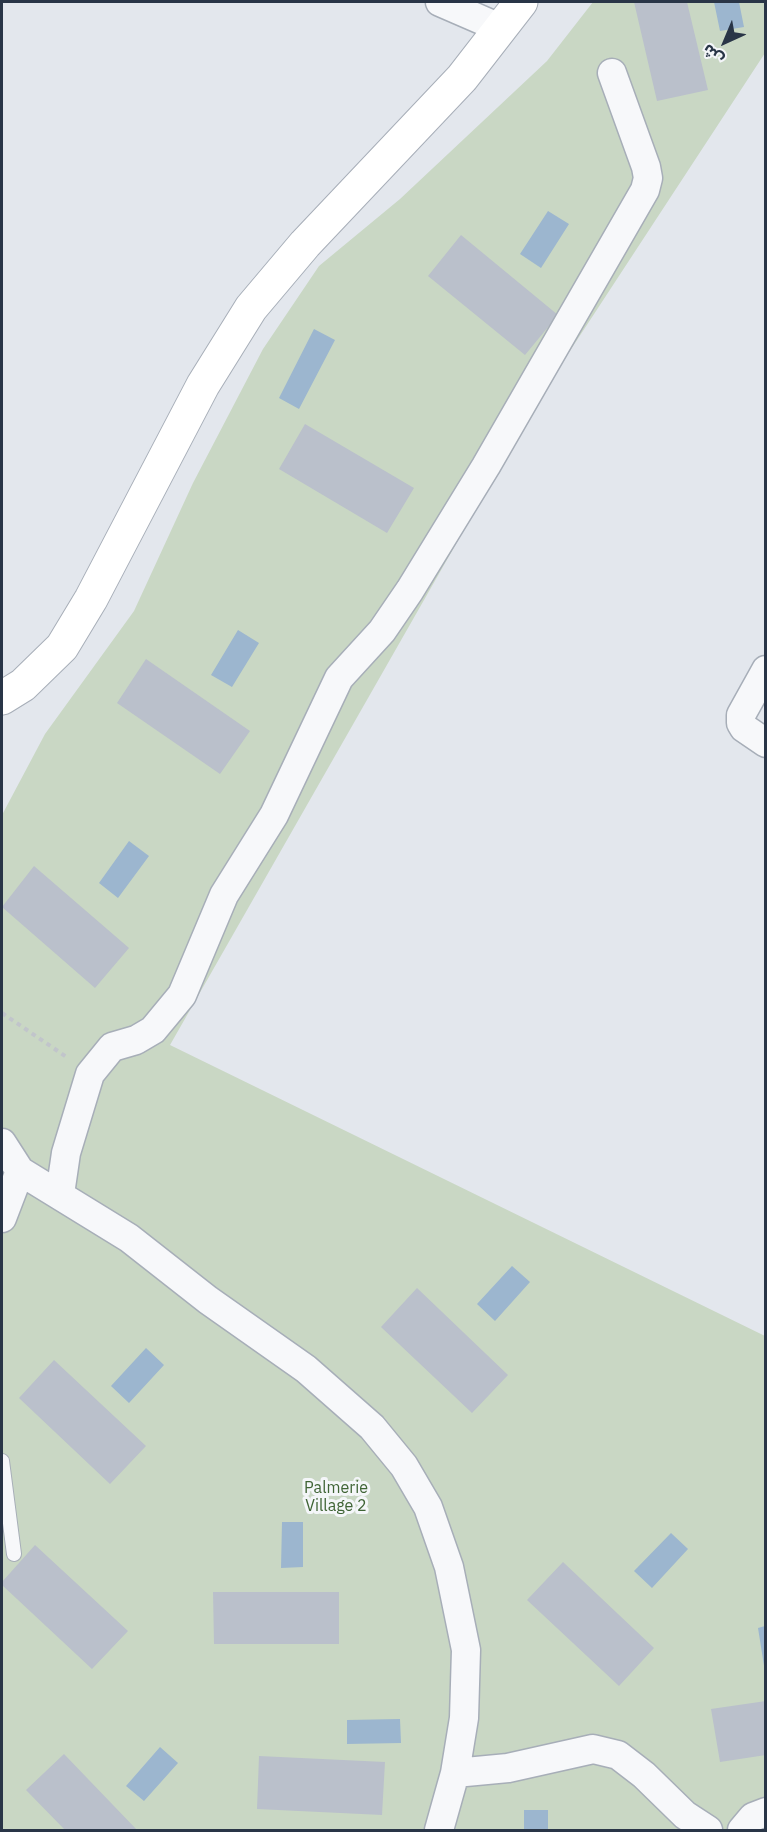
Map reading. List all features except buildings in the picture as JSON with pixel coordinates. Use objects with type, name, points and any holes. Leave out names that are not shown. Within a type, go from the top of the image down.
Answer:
[{"type":"street","points":[[440,2],[500,28]]},
{"type":"street","points":[[2,698],[23,685],[62,647],[91,599],[203,385],[251,308],[305,244],[462,78],[521,2]]},
{"type":"street","points":[[60,1194],[66,1153],[90,1074],[112,1047],[136,1040],[153,1030],[182,995],[224,895],[274,815],[339,678],[377,637],[416,580],[486,466],[636,208],[648,178],[612,73]]},
{"type":"street","points":[[765,670],[741,716],[741,723],[744,728],[765,742]]},
{"type":"street","points":[[2,1143],[20,1171],[129,1238],[208,1299],[306,1369],[372,1427],[404,1466],[429,1507],[449,1567],[465,1650],[465,1718],[455,1773],[438,1830]]},
{"type":"street","points":[[2,1218],[20,1171]]},
{"type":"street","points":[[455,1773],[508,1768],[593,1749],[618,1755],[644,1775],[685,1815],[708,1830]]},
{"type":"street","points":[[742,1830],[753,1816],[765,1812]]},
{"type":"lane","points":[[2,1461],[14,1554]]},
{"type":"path","points":[[2,1013],[90,1074]]},
{"type":"green space","name":"Palmerie Village 2","points":[[593,2],[765,2],[765,53],[541,395],[170,1045],[765,1336],[765,1830],[2,1830],[2,815],[45,734],[134,611],[193,483],[263,349],[319,266],[400,199],[547,61]]},
{"type":"water","points":[[714,2],[739,2],[744,27],[720,31]]},
{"type":"water","points":[[548,211],[569,224],[541,268],[520,254]]},
{"type":"water","points":[[314,329],[335,340],[299,409],[279,398]]},
{"type":"water","points":[[238,630],[259,643],[232,687],[211,675]]},
{"type":"water","points":[[129,841],[149,856],[118,898],[99,883]]},
{"type":"water","points":[[512,1266],[530,1282],[495,1321],[477,1304]]},
{"type":"water","points":[[146,1348],[164,1365],[129,1403],[111,1386]]},
{"type":"water","points":[[282,1522],[303,1522],[303,1567],[281,1568]]},
{"type":"water","points":[[671,1533],[688,1549],[652,1588],[634,1571]]},
{"type":"water","points":[[766,1626],[765,1672],[758,1628]]},
{"type":"water","points":[[400,1719],[401,1743],[347,1744],[347,1720]]},
{"type":"water","points":[[160,1747],[178,1763],[144,1801],[126,1786]]},
{"type":"water","points":[[524,1810],[548,1810],[548,1830],[524,1830]]}]
